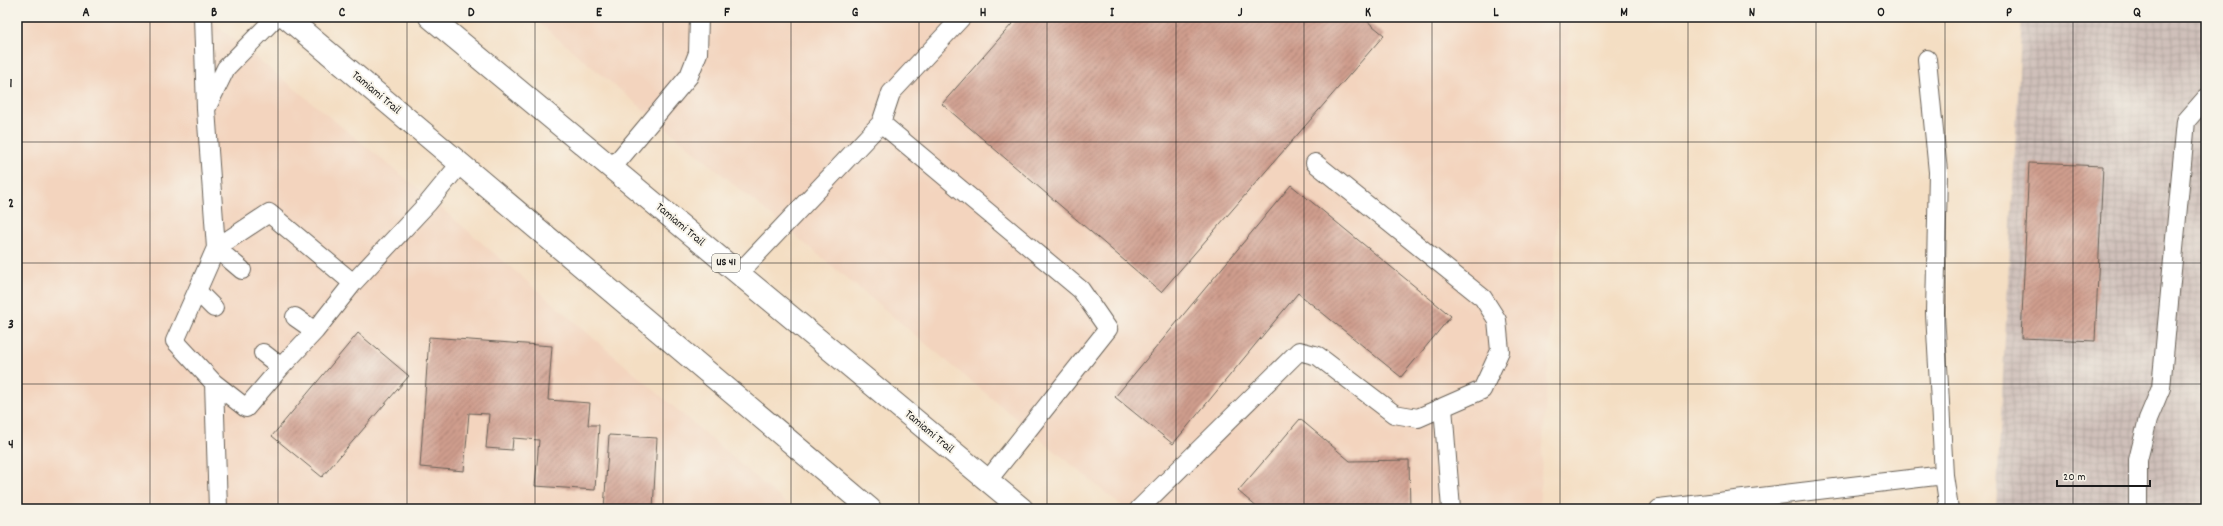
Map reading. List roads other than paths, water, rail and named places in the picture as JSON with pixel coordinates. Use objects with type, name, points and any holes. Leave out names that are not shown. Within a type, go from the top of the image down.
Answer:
[{"type":"main road","name":"Tamiami Trail","points":[[286,17],[870,509]]},
{"type":"main road","name":"Tamiami Trail","points":[[430,17],[1022,509]]},
{"type":"main road","points":[[832,478],[847,509]]},
{"type":"lane","points":[[203,17],[206,109],[216,248],[175,340],[214,383],[246,408],[280,367],[314,331],[353,283],[428,203],[460,164]]},
{"type":"lane","points":[[206,109],[226,68],[276,17]]},
{"type":"lane","points":[[612,168],[689,76],[698,53],[699,17]]},
{"type":"lane","points":[[739,273],[881,123],[891,93],[962,17]]},
{"type":"lane","points":[[1927,59],[1938,172],[1935,313],[1944,475],[1949,509]]},
{"type":"lane","points":[[2138,509],[2138,460],[2148,419],[2161,388],[2186,121],[2206,98]]},
{"type":"lane","points":[[881,123],[1081,290],[1108,329],[988,480]]},
{"type":"lane","points":[[1139,509],[1299,351],[1318,356],[1394,414],[1418,418],[1482,390],[1500,351],[1497,320],[1483,298],[1315,163]]},
{"type":"lane","points":[[216,248],[269,213],[353,283]]},
{"type":"lane","points":[[216,248],[242,270]]},
{"type":"lane","points":[[197,291],[214,308]]},
{"type":"lane","points":[[295,317],[314,331]]},
{"type":"lane","points":[[263,353],[280,367]]},
{"type":"lane","points":[[214,383],[218,509]]},
{"type":"lane","points":[[1443,407],[1451,509]]},
{"type":"lane","points":[[1659,509],[1944,475]]}]
